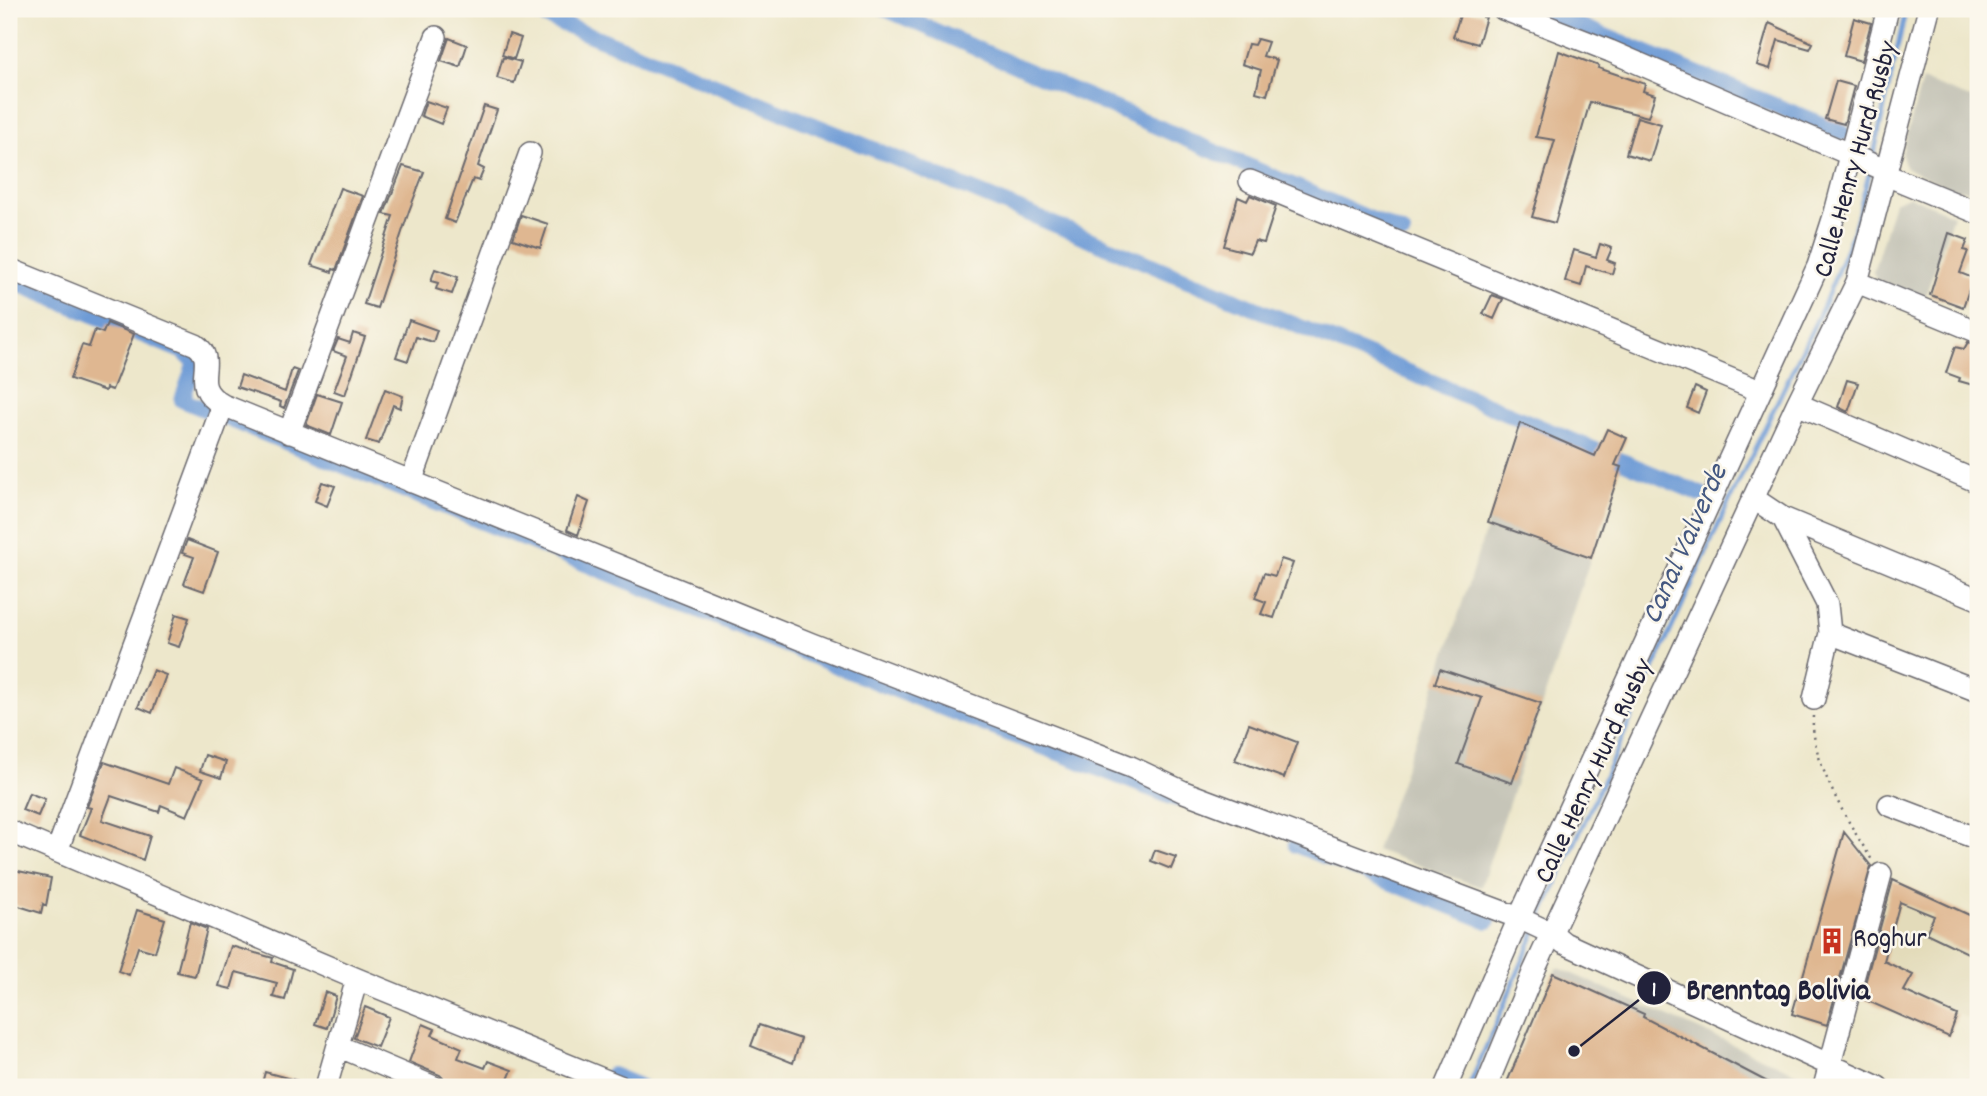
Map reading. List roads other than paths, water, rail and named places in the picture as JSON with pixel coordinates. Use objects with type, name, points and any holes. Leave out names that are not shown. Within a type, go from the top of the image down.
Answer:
[{"type":"street","points":[[1503,9],[1610,51],[1978,213]]},
{"type":"street","name":"Calle Henry Hurd Rusby","points":[[1446,1087],[1536,926],[1754,498],[1857,282],[1888,9]]},
{"type":"street","name":"Calle Henry Hurd Rusby","points":[[1486,1087],[1533,973],[1536,926],[1759,391],[1818,266],[1835,213],[1869,164],[1928,9]]},
{"type":"street","points":[[289,433],[436,37]]},
{"type":"street","points":[[411,482],[530,153]]},
{"type":"street","points":[[1250,181],[1759,391]]},
{"type":"street","points":[[9,269],[196,345],[203,350],[206,357],[206,391],[212,399],[223,405],[937,694],[1130,767],[1184,792],[1536,926],[1564,943],[1878,1087]]},
{"type":"street","points":[[1857,282],[1978,332]]},
{"type":"street","points":[[1797,404],[1978,482]]},
{"type":"street","points":[[57,852],[223,405]]},
{"type":"street","points":[[1754,498],[1783,518],[1978,599]]},
{"type":"street","points":[[1783,518],[1827,604],[1830,633],[1814,699]]},
{"type":"street","points":[[1830,633],[1978,691]]},
{"type":"street","points":[[1889,805],[1978,839]]},
{"type":"street","points":[[9,831],[357,979],[622,1087]]},
{"type":"street","points":[[1824,1087],[1881,874]]},
{"type":"street","points":[[326,1087],[357,979]]},
{"type":"street","points":[[338,1046],[434,1087]]},
{"type":"waterway","points":[[526,9],[854,141],[1701,494]]},
{"type":"waterway","points":[[885,9],[1403,233]]},
{"type":"waterway","points":[[1539,9],[1843,133]]},
{"type":"waterway","name":"Canal Valverde","points":[[1873,158],[1906,9]]},
{"type":"waterway","name":"Canal Valverde","points":[[1540,920],[1727,506],[1823,307],[1854,230],[1870,170]]},
{"type":"waterway","points":[[9,280],[184,352],[195,363],[182,400],[891,688],[1177,799]]},
{"type":"waterway","points":[[1296,845],[1488,921]]},
{"type":"waterway","name":"Canal Valverde","points":[[1469,1087],[1535,932]]},
{"type":"waterway","points":[[612,1075],[641,1087]]},
{"type":"place","name":"Roghur","points":[[1832,941]]},
{"type":"place","name":"Brenntag Bolivia","points":[[1574,1051]]}]
